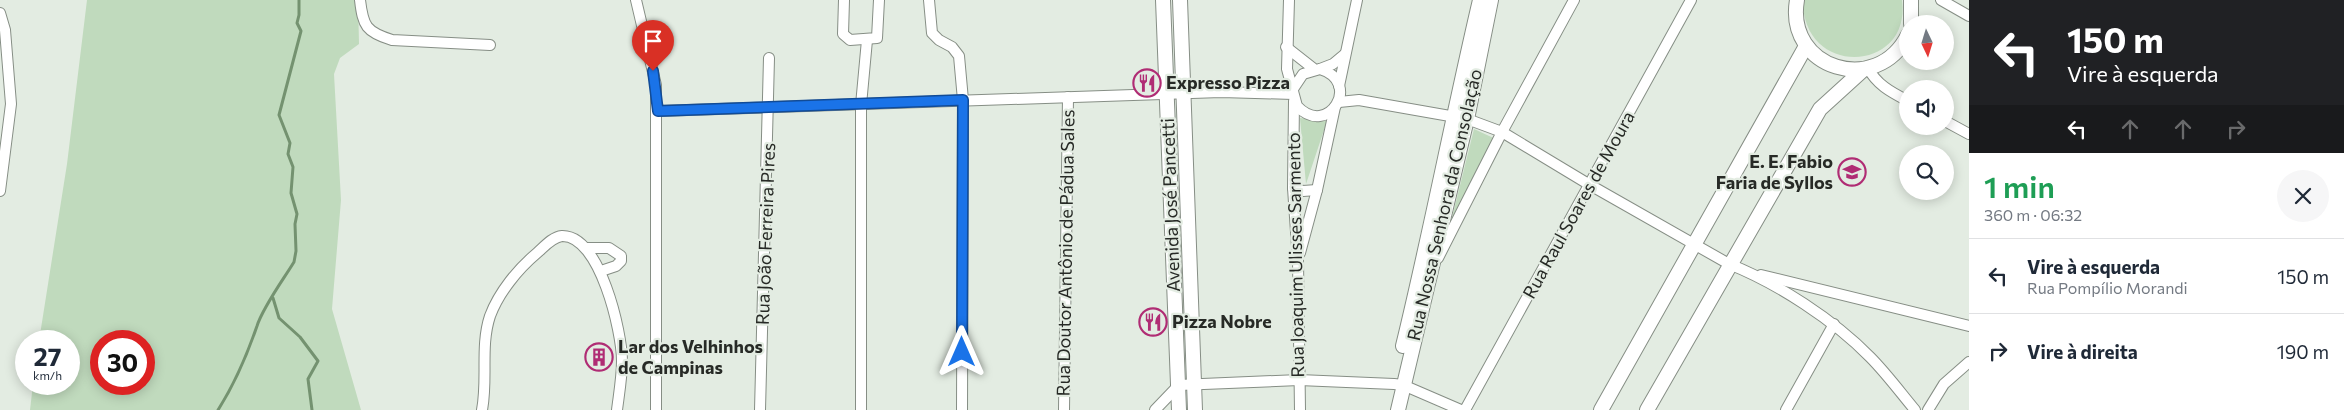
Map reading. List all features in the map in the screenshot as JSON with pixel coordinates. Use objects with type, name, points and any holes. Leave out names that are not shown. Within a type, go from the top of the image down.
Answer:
[{"type":"street","points":[[360,0],[362,18],[366,27],[379,36],[392,40],[490,44]]},
{"type":"street","points":[[636,0],[656,85],[658,111],[656,410]]},
{"type":"street","points":[[844,0],[845,37],[850,40],[867,40],[878,36],[879,0]]},
{"type":"street","points":[[929,0],[932,33],[939,40],[952,47],[959,59],[963,100],[962,410]]},
{"type":"street","name":"Avenida José Pancetti","points":[[1163,0],[1179,410]]},
{"type":"street","name":"Avenida José Pancetti","points":[[1180,0],[1195,410]]},
{"type":"street","name":"Rua Joaquim Ulisses Sarmento","points":[[1289,0],[1286,47],[1287,69],[1293,95],[1293,188],[1298,261],[1300,410]]},
{"type":"street","points":[[1298,261],[1337,105],[1345,54],[1357,0]]},
{"type":"street","name":"Rua Nossa Senhora da Consolação","points":[[1389,410],[1433,268],[1480,0]]},
{"type":"street","name":"Rua Nossa Senhora da Consolação","points":[[1398,410],[1398,384],[1426,251],[1491,0]]},
{"type":"street","points":[[1433,268],[1502,132],[1574,0]]},
{"type":"street","name":"Rua Raul Soares de Moura","points":[[1463,410],[1692,0]]},
{"type":"street","points":[[1911,15],[1912,0]]},
{"type":"street","points":[[1941,0],[1969,16]]},
{"type":"street","points":[[1793,3],[1798,29],[1806,46],[1818,58],[1832,66],[1848,70],[1866,69],[1882,63],[1894,55],[1899,48]]},
{"type":"street","points":[[0,12],[11,104],[0,190]]},
{"type":"street","points":[[861,410],[861,105],[867,40]]},
{"type":"street","points":[[1601,410],[1806,46]]},
{"type":"street","points":[[1286,47],[1317,69],[1334,77],[1340,87],[1359,100]]},
{"type":"street","points":[[1345,54],[1333,64],[1303,74],[1295,83],[1293,95],[1301,111],[1313,116],[1325,115],[1337,105],[1359,100],[1460,118],[1502,132],[1590,185],[1729,264],[1753,274],[1834,324],[1870,357],[1915,410]]},
{"type":"street","name":"Rua João Ferreira Pires","points":[[760,410],[770,58]]},
{"type":"street","points":[[1866,69],[1874,80],[1899,96]]},
{"type":"street","points":[[1646,410],[1820,109],[1866,69]]},
{"type":"street","points":[[658,111],[1247,92],[1293,95]]},
{"type":"street","name":"Rua Doutor Antônio de Pádua Sales","points":[[1064,410],[1068,97]]},
{"type":"street","points":[[1954,126],[1969,134]]},
{"type":"street","points":[[1293,188],[1302,191],[1317,190]]},
{"type":"street","points":[[482,408],[486,336],[491,316],[504,291],[517,272],[554,239],[561,236],[572,238],[586,248],[601,271],[606,283],[622,359],[617,410]]},
{"type":"street","points":[[586,248],[609,248],[620,256],[621,261],[616,266],[601,271]]},
{"type":"street","points":[[1753,274],[1969,326]]},
{"type":"street","points":[[1786,410],[1834,324]]},
{"type":"street","points":[[1928,410],[1944,384],[1969,362]]},
{"type":"street","points":[[1155,410],[1179,386],[1299,380],[1398,384],[1463,410]]},
{"type":"green space","points":[[87,0],[358,0],[359,44],[340,58],[334,74],[341,200],[332,309],[361,410],[30,410],[32,395],[80,395],[80,330],[41,330],[67,164]]},
{"type":"green space","points":[[1803,0],[1902,0],[1899,28],[1891,42],[1875,53],[1856,57],[1837,54],[1819,44],[1807,26]]},
{"type":"green space","points":[[1300,118],[1327,121],[1306,184]]},
{"type":"green space","points":[[1474,129],[1500,141],[1447,238]]},
{"type":"waterway","points":[[218,410],[240,370],[264,311],[294,262],[297,214],[291,193],[293,167],[288,154],[290,143],[279,115],[301,31],[297,23],[299,0]]},
{"type":"waterway","points":[[273,298],[279,318],[300,337],[318,361],[308,379],[312,410]]},
{"type":"place","name":"Expresso Pizza","points":[[1147,83]]},
{"type":"place","name":"E. E. Fabio Faria de Syllos","points":[[1852,172]]},
{"type":"place","name":"Pizza Nobre","points":[[1153,322]]},
{"type":"place","name":"Lar dos Velhinhos de Campinas","points":[[599,357]]},
{"type":"route","points":[[653,71],[658,111],[963,100],[962,352]]}]
